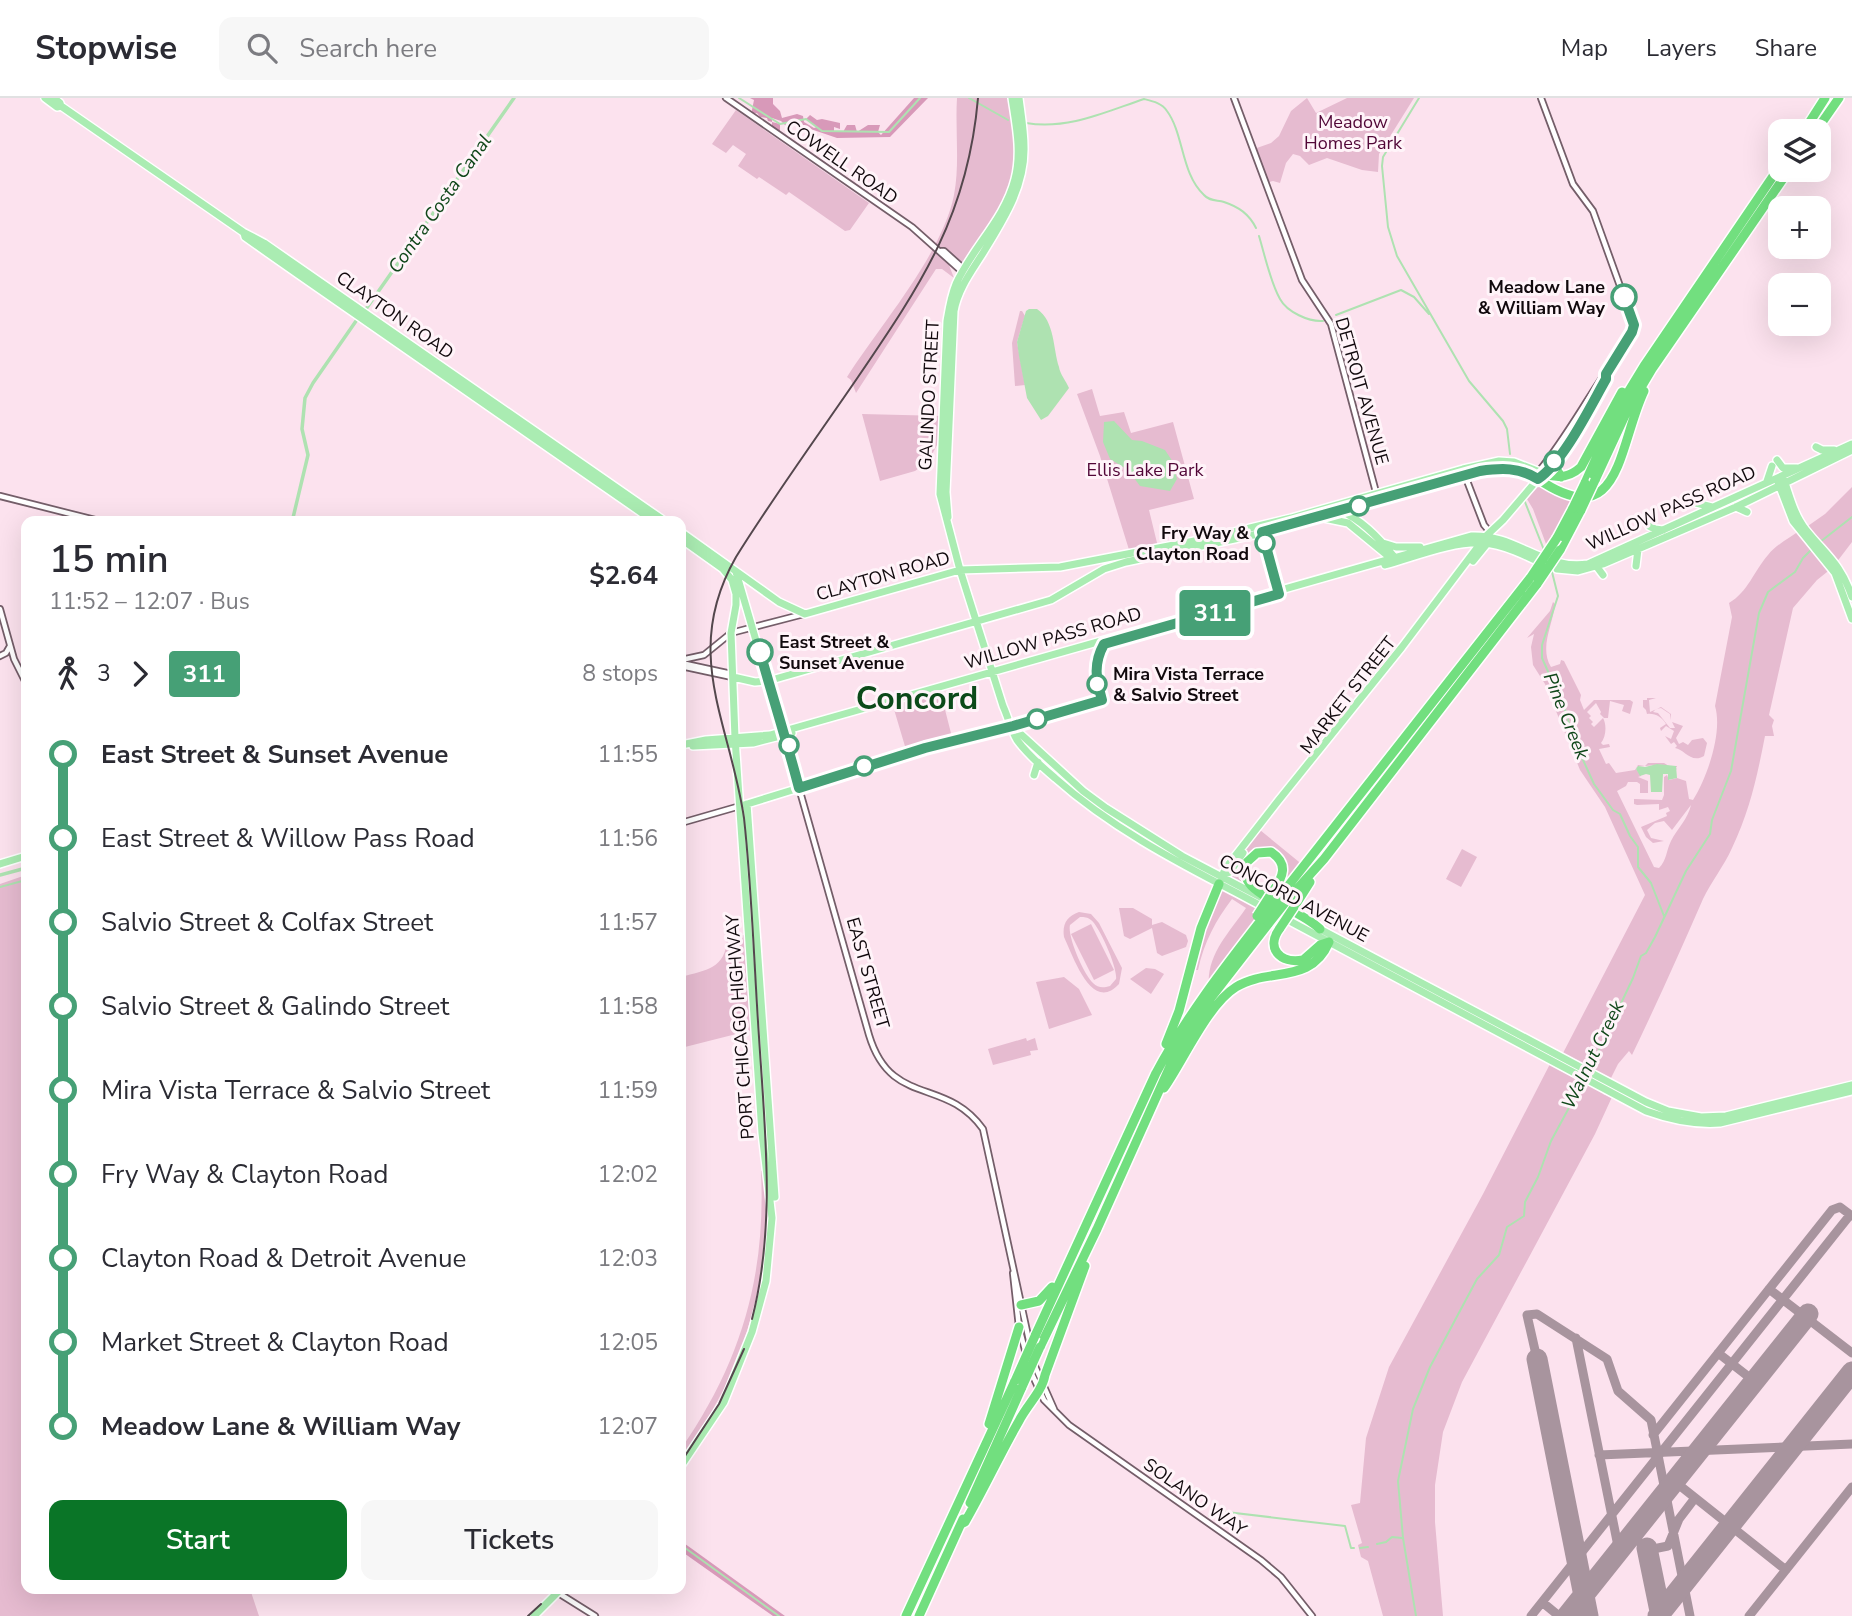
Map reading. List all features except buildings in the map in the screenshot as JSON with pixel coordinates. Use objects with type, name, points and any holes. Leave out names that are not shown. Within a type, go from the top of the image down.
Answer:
[{"type":"highway","points":[[1812,119],[1825,98]]},
{"type":"highway","points":[[1824,119],[1839,98]]},
{"type":"highway","points":[[906,1616],[970,1478],[1040,1347],[1097,1229],[1157,1095],[1165,1087],[1227,964],[1263,919],[1324,859],[1534,581],[1595,480],[1637,392],[1672,331],[1770,182]]},
{"type":"highway","points":[[970,1478],[973,1463],[1025,1339],[1100,1195],[1156,1073],[1184,1023],[1263,919],[1285,897],[1560,550],[1577,509],[1584,483],[1624,398],[1781,182]]},
{"type":"highway","points":[[1541,475],[1573,498],[1590,497],[1602,491],[1612,477],[1642,393],[1672,331]]},
{"type":"highway","points":[[1541,475],[1561,477],[1581,467],[1617,400],[1672,331]]},
{"type":"highway","points":[[1553,463],[1561,477]]},
{"type":"highway","points":[[1190,1039],[1221,1000],[1236,986],[1295,972],[1307,967],[1322,955],[1324,936],[1312,921],[1258,891],[1248,883],[1245,876],[1247,862],[1257,853],[1271,852],[1282,862],[1285,897],[1280,928],[1274,940],[1280,956],[1285,960],[1299,961],[1320,944],[1324,936]]},
{"type":"highway","points":[[1156,1073],[1156,1065],[1180,1011],[1201,929],[1222,878]]},
{"type":"highway","points":[[1021,1305],[1039,1301],[1048,1294],[1095,1200],[1100,1195]]},
{"type":"highway","points":[[961,1524],[965,1522],[1040,1382],[1098,1235],[1097,1229]]},
{"type":"highway","points":[[919,1616],[961,1524],[1019,1384],[1025,1339],[1020,1327]]},
{"type":"main road","name":"CLAYTON ROAD","points":[[45,98],[57,107],[61,106]]},
{"type":"main road","name":"CLAYTON ROAD","points":[[54,98],[61,106],[657,516]]},
{"type":"main road","points":[[965,273],[1006,203],[1016,178],[1018,146],[1012,98]]},
{"type":"main road","points":[[965,273],[1012,205],[1021,178],[1024,147],[1019,98]]},
{"type":"main road","name":"CLAYTON ROAD","points":[[243,232],[245,237],[646,516]]},
{"type":"main road","name":"GALINDO STREET","points":[[948,518],[940,494],[946,347],[950,302],[965,273]]},
{"type":"main road","name":"GALINDO STREET","points":[[965,273],[954,311],[946,492],[948,518],[976,622],[1003,706],[1013,726]]},
{"type":"main road","points":[[946,347],[948,356],[952,358]]},
{"type":"main road","points":[[944,391],[948,393],[950,409]]},
{"type":"main road","name":"WILLOW PASS ROAD","points":[[686,744],[701,746],[783,734],[1375,563],[1488,539],[1549,563],[1578,571],[1597,567],[1736,507],[1760,495],[1801,467],[1852,444]]},
{"type":"main road","points":[[1816,447],[1822,450],[1839,450]]},
{"type":"main road","name":"WILLOW PASS ROAD","points":[[993,674],[1328,581],[1434,545],[1471,536],[1510,542],[1549,563],[1588,564],[1766,483],[1781,480],[1852,450]]},
{"type":"main road","name":"CLAYTON ROAD","points":[[686,536],[779,603],[805,614],[960,570],[1074,565],[1205,539],[1328,507],[1393,495],[1499,460],[1514,461],[1541,475]]},
{"type":"main road","points":[[1766,483],[1775,463],[1783,468],[1801,467]]},
{"type":"main road","name":"CLAYTON ROAD","points":[[768,681],[1051,600],[1104,569],[1126,562],[1258,534],[1378,498],[1403,486],[1464,472],[1505,468],[1541,475]]},
{"type":"main road","points":[[1519,471],[1528,481],[1524,494]]},
{"type":"main road","name":"MARKET STREET","points":[[1222,878],[1230,872],[1259,831],[1541,475]]},
{"type":"main road","points":[[1781,480],[1785,503]]},
{"type":"main road","points":[[1781,480],[1804,532]]},
{"type":"main road","name":"CLAYTON ROAD","points":[[1393,495],[1403,486]]},
{"type":"main road","points":[[1760,495],[1775,493],[1785,503],[1804,532],[1846,579],[1852,597]]},
{"type":"main road","points":[[1360,523],[1357,516],[1360,509],[1378,498]]},
{"type":"main road","points":[[1696,503],[1713,507]]},
{"type":"main road","points":[[1328,507],[1341,510],[1360,523],[1394,559]]},
{"type":"main road","points":[[1736,507],[1747,512]]},
{"type":"main road","points":[[1311,519],[1324,517],[1342,520],[1382,547],[1434,545]]},
{"type":"main road","points":[[1503,520],[1502,531],[1510,542]]},
{"type":"main road","points":[[1648,526],[1664,530]]},
{"type":"main road","name":"MARKET STREET","points":[[1222,878],[1225,869],[1250,836],[1488,539]]},
{"type":"main road","name":"PORT CHICAGO HIGHWAY","points":[[686,543],[723,569],[732,580],[736,594],[731,633],[736,741],[744,805],[776,1217],[770,1281],[760,1324],[738,1381],[710,1434],[686,1466]]},
{"type":"main road","points":[[1465,544],[1473,549],[1471,558]]},
{"type":"main road","points":[[1375,563],[1382,547]]},
{"type":"main road","points":[[1623,556],[1636,566],[1638,549]]},
{"type":"main road","points":[[1830,561],[1852,619]]},
{"type":"main road","points":[[1597,567],[1604,575]]},
{"type":"main road","name":"EAST STREET","points":[[735,570],[753,626],[789,764],[799,788]]},
{"type":"main road","points":[[1328,581],[1343,575],[1343,572]]},
{"type":"main road","points":[[1440,598],[1452,587],[1458,575]]},
{"type":"main road","points":[[733,677],[755,682],[768,681]]},
{"type":"main road","name":"CONCORD AVENUE","points":[[1013,726],[1012,732],[1019,743],[1068,790],[1163,854],[1222,878],[1250,903],[1421,983],[1610,1088],[1646,1111],[1666,1118],[1700,1124],[1720,1123],[1852,1091]]},
{"type":"main road","name":"CONCORD AVENUE","points":[[1013,726],[1083,792],[1182,856],[1358,958],[1559,1060]]},
{"type":"main road","points":[[1034,775],[1038,762]]},
{"type":"main road","points":[[744,805],[799,788]]},
{"type":"main road","points":[[1110,820],[1114,815],[1125,824],[1132,825]]},
{"type":"main road","points":[[1163,854],[1168,851],[1182,856]]},
{"type":"main road","points":[[0,864],[21,858]]},
{"type":"main road","points":[[1358,958],[1378,961]]},
{"type":"main road","points":[[1394,977],[1399,975],[1414,983],[1421,983]]},
{"type":"main road","name":"PORT CHICAGO HIGHWAY","points":[[686,1459],[715,1418],[737,1373],[766,1281],[772,1217],[762,1133],[758,1008]]},
{"type":"main road","name":"CONCORD AVENUE","points":[[1610,1088],[1668,1111],[1701,1117],[1726,1116],[1852,1084]]},
{"type":"main road","points":[[534,1616],[556,1594]]},
{"type":"main road","points":[[541,1616],[557,1594]]},
{"type":"street","name":"COWELL ROAD","points":[[726,98],[912,228],[965,273]]},
{"type":"street","name":"DETROIT AVENUE","points":[[1234,98],[1302,280],[1331,324],[1378,498]]},
{"type":"street","name":"MARKET STREET","points":[[1541,98],[1573,184],[1593,211],[1633,321],[1632,332],[1541,475]]},
{"type":"street","name":"MARKET STREET","points":[[1541,475],[1573,437],[1606,379],[1606,374]]},
{"type":"street","points":[[1464,472],[1488,539]]},
{"type":"street","points":[[1471,491],[1472,480],[1477,472]]},
{"type":"street","points":[[0,496],[79,516]]},
{"type":"street","points":[[1785,503],[1793,515],[1797,516]]},
{"type":"street","points":[[0,609],[21,673]]},
{"type":"street","points":[[686,662],[707,653],[731,633],[805,614]]},
{"type":"street","points":[[0,656],[6,653],[10,645]]},
{"type":"street","points":[[686,664],[727,673],[733,677]]},
{"type":"street","points":[[799,788],[925,748],[1013,726]]},
{"type":"street","name":"EAST STREET","points":[[799,788],[869,1035],[878,1058],[886,1070],[901,1082],[958,1103],[983,1129],[1013,1268]]},
{"type":"street","points":[[686,822],[744,805]]},
{"type":"street","points":[[1013,1268],[1025,1339],[1040,1382]]},
{"type":"street","points":[[1013,1268],[1020,1327]]},
{"type":"street","name":"SOLANO WAY","points":[[1040,1382],[1054,1409],[1075,1430],[1261,1560],[1281,1577],[1312,1616]]},
{"type":"street","points":[[561,1594],[595,1616]]},
{"type":"green space","points":[[957,98],[1012,98],[1019,146],[1011,191],[965,270],[947,260],[954,278],[942,269],[936,269],[856,393],[847,377],[924,265],[947,218],[956,183]]},
{"type":"green space","name":"Meadow Homes Park","points":[[1307,98],[1316,113],[1347,98],[1414,98],[1379,154],[1378,172],[1362,170],[1327,158],[1309,165],[1300,156],[1293,154],[1286,163],[1280,183],[1266,183],[1254,149],[1271,143],[1279,136],[1291,111]]},
{"type":"green space","points":[[736,110],[869,203],[850,230],[845,231],[789,192],[786,195],[738,166],[746,154],[733,145],[726,153],[712,144]]},
{"type":"green space","points":[[1020,311],[1025,316],[1017,342],[1025,385],[1015,386],[1012,343]]},
{"type":"green space","name":"Ellis Lake Park","points":[[1092,389],[1100,416],[1124,412],[1131,433],[1173,422],[1194,499],[1149,510],[1158,547],[1130,553],[1100,456],[1077,394]]},
{"type":"green space","points":[[862,414],[943,416],[942,441],[928,462],[915,471],[880,481]]},
{"type":"green space","points":[[1538,479],[1573,498],[1549,552],[1533,509],[1524,494]]},
{"type":"green space","points":[[1852,487],[1852,542],[1836,563],[1805,528],[1825,514]]},
{"type":"green space","points":[[1799,531],[1832,568],[1817,580],[1793,608],[1769,715],[1774,720],[1774,736],[1765,736],[1744,820],[1729,855],[1703,899],[1632,1055],[1629,1051],[1618,1064],[1603,1094],[1612,1097],[1595,1134],[1462,1382],[1443,1432],[1435,1485],[1435,1522],[1443,1616],[1383,1616],[1368,1561],[1361,1557],[1358,1545],[1362,1543],[1351,1505],[1360,1503],[1366,1438],[1389,1367],[1550,1064],[1560,1069],[1567,1058],[1562,1055],[1645,895],[1605,807],[1580,770],[1545,684],[1533,665],[1531,647],[1534,634],[1527,638],[1550,611],[1553,602],[1555,604],[1546,644],[1548,659],[1551,667],[1560,664],[1561,660],[1564,661],[1581,695],[1584,710],[1594,700],[1633,702],[1630,714],[1622,711],[1624,705],[1610,701],[1608,718],[1600,714],[1596,703],[1587,712],[1594,727],[1603,718],[1605,734],[1601,743],[1609,744],[1610,747],[1599,749],[1606,764],[1609,763],[1616,773],[1635,770],[1638,765],[1644,766],[1638,766],[1636,769],[1641,776],[1638,777],[1648,781],[1648,793],[1640,793],[1640,784],[1637,782],[1628,782],[1617,791],[1654,867],[1659,868],[1691,805],[1672,830],[1664,821],[1655,823],[1647,830],[1651,838],[1664,841],[1653,843],[1641,827],[1667,816],[1666,813],[1670,811],[1668,807],[1659,810],[1659,804],[1634,804],[1634,799],[1662,800],[1664,777],[1667,775],[1669,780],[1677,778],[1686,781],[1689,799],[1693,800],[1708,767],[1715,741],[1715,706],[1732,617],[1729,603],[1746,587],[1771,551]]},
{"type":"green space","points":[[940,690],[953,741],[907,753],[893,706]]},
{"type":"green space","points":[[1656,698],[1649,700],[1650,712],[1656,709],[1653,712],[1658,713],[1670,728],[1675,728],[1672,722],[1683,726],[1676,738],[1679,744],[1683,742],[1688,745],[1692,740],[1703,738],[1707,743],[1704,756],[1691,757],[1675,748],[1677,746],[1674,742],[1671,744],[1665,736],[1671,739],[1674,731],[1666,726],[1661,731],[1660,728],[1666,724],[1660,717],[1647,714],[1643,700]]},
{"type":"green space","points":[[1648,763],[1664,763],[1677,767],[1645,766]]},
{"type":"green space","points":[[1260,830],[1304,866],[1276,901],[1225,879]],"holes":[[[1263,851],[1283,867],[1269,897],[1245,876],[1257,853]]]},
{"type":"green space","points":[[1462,849],[1477,857],[1461,887],[1446,879]]},
{"type":"green space","points":[[21,877],[21,1594],[252,1594],[259,1616],[0,1616],[0,884]]},
{"type":"green space","points":[[1219,884],[1261,909],[1209,987],[1209,975],[1215,955],[1246,908],[1232,899],[1211,932],[1198,970],[1190,970]]},
{"type":"green space","points":[[1119,908],[1133,908],[1152,919],[1152,925],[1162,922],[1186,935],[1186,947],[1162,956],[1157,953],[1152,928],[1130,939],[1124,936]]},
{"type":"green space","points":[[1075,914],[1091,914],[1099,923],[1122,968],[1119,984],[1109,991],[1100,992],[1085,979],[1064,937],[1066,921]],"holes":[[[1080,917],[1088,918],[1095,924],[1108,948],[1116,974],[1116,979],[1110,986],[1101,987],[1093,983],[1077,955],[1070,925]]]},
{"type":"green space","points":[[1091,924],[1114,970],[1094,980],[1071,934]]},
{"type":"green space","points":[[750,934],[756,1029],[686,1047],[686,976],[706,970],[719,962],[726,948],[727,938]]},
{"type":"green space","points":[[1146,968],[1164,974],[1151,994],[1130,979]]},
{"type":"green space","points":[[1064,977],[1079,989],[1092,1015],[1049,1029],[1036,982]]},
{"type":"green space","points":[[1026,1038],[1027,1041],[1035,1038],[1038,1050],[1030,1051],[1031,1055],[993,1065],[988,1049]]},
{"type":"green space","points":[[767,1170],[764,1250],[750,1322],[723,1390],[686,1451],[686,1441],[720,1384],[745,1317],[754,1283],[759,1247],[761,1171]]},
{"type":"shaded area","points":[[750,98],[773,98],[773,104],[780,111],[782,118],[797,114],[803,116],[804,122],[814,128],[817,127],[806,119],[810,115],[817,120],[840,123],[840,129],[834,127],[834,132],[843,132],[847,125],[855,125],[857,132],[868,125],[880,125],[878,132],[881,135],[914,98],[928,98],[890,137],[837,138],[793,123],[788,128],[781,121],[772,118],[772,122],[768,121],[757,113],[751,115],[754,100]]},
{"type":"shaded area","points":[[772,122],[780,124],[780,131],[772,130]]},
{"type":"shaded area","points":[[1037,309],[1047,321],[1060,370],[1069,388],[1048,416],[1041,420],[1027,398],[1017,342],[1026,311]]},
{"type":"shaded area","points":[[1114,421],[1132,440],[1165,450],[1171,459],[1177,479],[1170,491],[1140,486],[1128,470],[1110,459],[1103,442],[1104,422]]},
{"type":"shaded area","points":[[1638,766],[1676,766],[1677,778],[1668,780],[1668,774],[1663,774],[1662,792],[1651,792],[1650,775],[1640,776],[1636,769]]},
{"type":"shaded area","points":[[686,1545],[785,1616],[773,1616],[686,1555]]},
{"type":"waterway","name":"Contra Costa Canal","points":[[366,309],[514,98]]},
{"type":"waterway","points":[[739,98],[780,124],[806,119],[822,131],[889,132],[920,98]]},
{"type":"waterway","points":[[969,98],[1008,120]]},
{"type":"waterway","name":"Pine Creek","points":[[1419,98],[1383,157],[1388,227],[1397,256],[1469,381],[1503,421],[1507,429],[1510,454]]},
{"type":"waterway","points":[[1026,123],[1042,125],[1072,122],[1144,99],[1157,103],[1165,108],[1173,120],[1191,176],[1204,195],[1243,212],[1256,228]]},
{"type":"waterway","points":[[1259,236],[1273,284],[1283,304],[1299,315],[1323,321]]},
{"type":"waterway","points":[[1336,315],[1401,290],[1414,297],[1429,314]]},
{"type":"waterway","name":"Contra Costa Canal","points":[[293,516],[308,455],[302,429],[305,398],[356,321]]},
{"type":"waterway","name":"Pine Creek","points":[[1525,502],[1544,550]]},
{"type":"waterway","name":"Walnut Creek","points":[[1820,542],[1852,517]]},
{"type":"waterway","name":"Walnut Creek","points":[[1590,1069],[1641,956],[1646,953],[1686,871],[1710,834],[1712,820],[1731,771],[1759,613],[1768,592],[1795,572],[1813,548]]},
{"type":"waterway","name":"Pine Creek","points":[[1551,568],[1558,596],[1542,645],[1542,658],[1594,784],[1613,810],[1620,814],[1638,847],[1638,867],[1651,883],[1664,916]]},
{"type":"waterway","name":"Contra Costa Canal","points":[[0,875],[21,869]]},
{"type":"waterway","points":[[0,887],[21,881]]},
{"type":"waterway","name":"Walnut Creek","points":[[1416,1616],[1403,1538],[1398,1481],[1413,1409],[1430,1367],[1477,1279],[1499,1255],[1507,1227],[1524,1216],[1525,1202],[1538,1177],[1551,1141],[1584,1080]]},
{"type":"waterway","points":[[1209,1516],[1218,1511],[1345,1526],[1351,1548],[1354,1548]]},
{"type":"waterway","points":[[1377,1544],[1392,1537],[1402,1538]]},
{"type":"waterway","points":[[1360,1548],[1368,1547]]},
{"type":"waterway","points":[[686,1549],[779,1616]]},
{"type":"taxiway","points":[[1653,1435],[1832,1210],[1840,1207],[1852,1216]]},
{"type":"taxiway","points":[[1531,1616],[1850,1215]]},
{"type":"taxiway","points":[[1769,1289],[1852,1353]]},
{"type":"taxiway","points":[[1537,1359],[1527,1315],[1537,1314],[1607,1359],[1618,1391],[1651,1420],[1690,1616]]},
{"type":"taxiway","points":[[1576,1338],[1619,1551]]},
{"type":"taxiway","points":[[1718,1353],[1754,1381]]},
{"type":"taxiway","points":[[1852,1370],[1847,1378],[1852,1373]]},
{"type":"taxiway","points":[[1599,1455],[1852,1444]]},
{"type":"taxiway","points":[[1674,1481],[1786,1570]]},
{"type":"taxiway","points":[[1749,1616],[1852,1487]]},
{"type":"taxiway","points":[[1648,1550],[1668,1546],[1679,1519],[1695,1498]]},
{"type":"taxiway","points":[[1542,1602],[1559,1616]]},
{"type":"runway","points":[[1567,1616],[1808,1314]]},
{"type":"runway","points":[[1537,1359],[1588,1616]]},
{"type":"runway","points":[[1658,1616],[1852,1372]]},
{"type":"runway","points":[[1647,1548],[1661,1616]]},
{"type":"railway","points":[[752,1319],[764,1249],[766,1214],[764,1108],[744,818],[714,688],[712,625],[720,592],[736,557],[902,310],[938,246],[953,213],[964,178],[973,140],[978,98]]},
{"type":"railway","points":[[686,1454],[719,1404],[744,1349]]},
{"type":"railway","points":[[528,1616],[541,1604]]},
{"type":"bus line","name":"311","points":[[760,652],[782,731],[789,745],[799,788],[948,741],[1013,726],[1102,700],[1095,674],[1097,656],[1104,644],[1279,594],[1262,532],[1480,471],[1505,468],[1531,474],[1538,479],[1545,474],[1570,441],[1632,332],[1634,325],[1624,297]]},
{"type":"place","name":"Meadow Lane & William Way","points":[[1624,297]]},
{"type":"place","name":"Fry Way & Clayton Road","points":[[1265,543]]},
{"type":"place","name":"East Street & Sunset Avenue","points":[[760,652]]},
{"type":"place","name":"Mira Vista Terrace & Salvio Street","points":[[1097,684]]},
{"type":"district","name":"Concord","points":[[917,698]]}]
